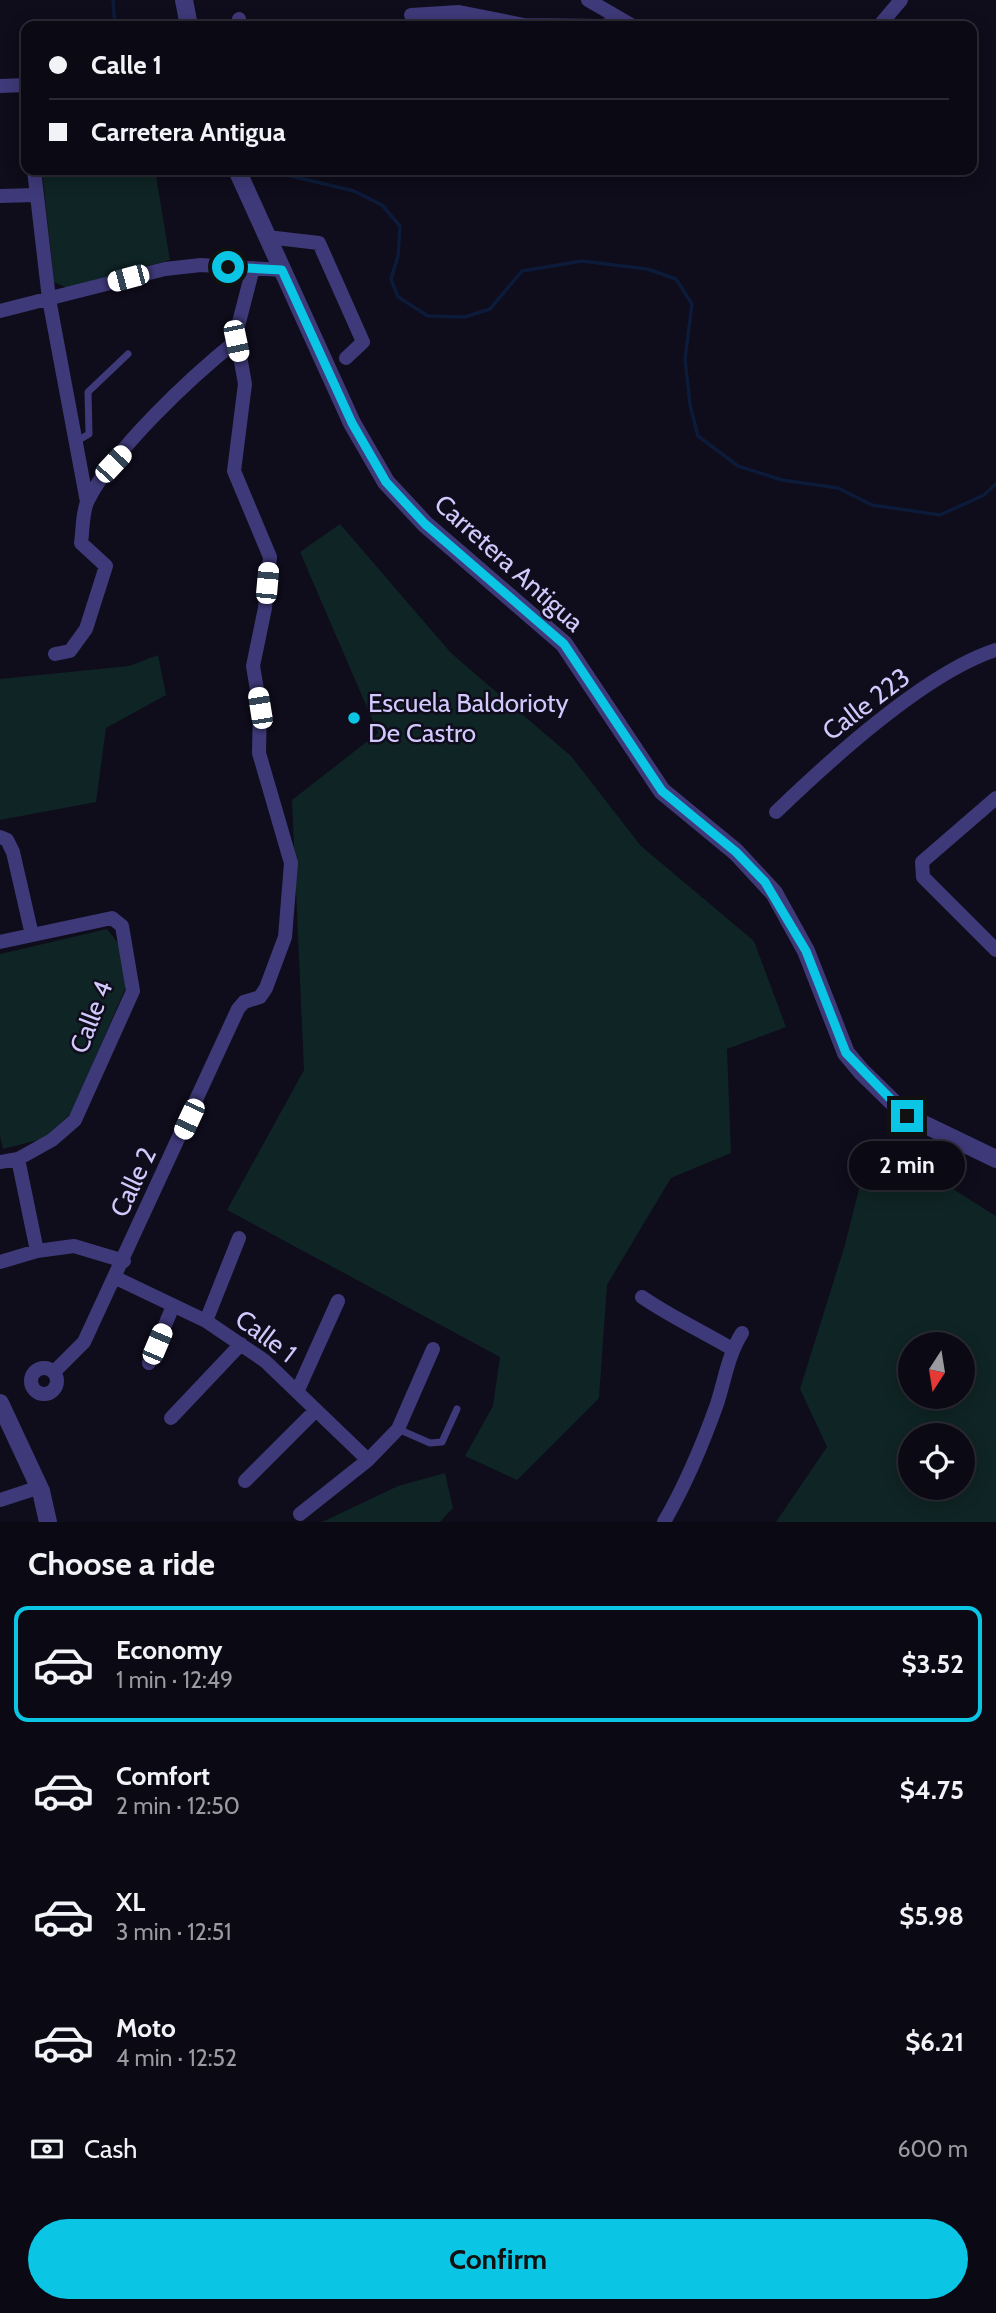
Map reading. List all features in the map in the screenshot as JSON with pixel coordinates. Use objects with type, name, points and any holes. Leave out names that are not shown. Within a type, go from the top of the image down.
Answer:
[{"type":"street","points":[[184,0],[188,21]]},
{"type":"street","points":[[883,21],[901,0]]},
{"type":"street","points":[[599,1],[622,21]]},
{"type":"street","points":[[411,15],[460,12],[504,21]]},
{"type":"street","points":[[0,86],[21,85]]},
{"type":"street","points":[[34,175],[49,299],[78,441],[87,502],[81,543],[106,566],[86,629],[70,651],[55,654]]},
{"type":"street","name":"Carretera Antigua","points":[[239,175],[352,423],[386,482],[425,524],[564,644],[662,791],[746,862],[774,893],[806,951],[846,1053],[861,1072],[907,1116],[996,1159]]},
{"type":"street","points":[[0,196],[36,195]]},
{"type":"street","points":[[267,237],[319,243],[363,342],[346,358]]},
{"type":"street","points":[[0,311],[165,269],[201,265],[282,270]]},
{"type":"street","points":[[87,502],[113,464],[186,383],[236,341],[253,268]]},
{"type":"street","name":"Calle 2","points":[[54,1372],[66,1364],[84,1342],[239,1009],[244,1002],[260,997],[267,988],[285,937],[291,863],[259,753],[260,708],[253,666],[265,608],[270,557],[233,471],[245,384],[236,341]]},
{"type":"street","name":"Calle 223","points":[[776,812],[811,778],[902,704],[978,656],[996,650]]},
{"type":"street","points":[[995,949],[923,877],[922,862],[996,798]]},
{"type":"street","points":[[0,837],[7,840],[13,852],[32,934]]},
{"type":"street","name":"Calle 4","points":[[0,942],[112,918],[122,926],[126,937],[134,990],[75,1120],[52,1140],[18,1159],[0,1162]]},
{"type":"street","points":[[18,1159],[37,1251]]},
{"type":"street","points":[[206,1321],[239,1238]]},
{"type":"street","points":[[0,1262],[37,1251],[74,1246],[124,1261]]},
{"type":"street","name":"Calle 1","points":[[116,1278],[206,1321],[265,1361],[368,1460]]},
{"type":"street","points":[[642,1297],[675,1320],[694,1326],[732,1349]]},
{"type":"street","points":[[298,1392],[338,1301]]},
{"type":"street","points":[[149,1363],[173,1306]]},
{"type":"street","points":[[664,1522],[690,1477],[718,1401],[732,1349],[742,1333]]},
{"type":"street","points":[[171,1418],[241,1344]]},
{"type":"street","points":[[300,1514],[368,1460],[398,1429],[433,1349]]},
{"type":"street","points":[[0,1403],[40,1488],[48,1522]]},
{"type":"street","points":[[245,1480],[316,1410]]},
{"type":"street","points":[[0,1500],[40,1488]]},
{"type":"lane","points":[[78,441],[89,434],[88,392],[128,354]]},
{"type":"lane","points":[[398,1429],[430,1443],[442,1442],[457,1409]]},
{"type":"green space","points":[[43,175],[156,175],[170,260],[67,288],[54,282]]},
{"type":"green space","points":[[340,524],[451,653],[571,756],[641,846],[754,941],[786,1027],[727,1049],[731,1153],[671,1178],[607,1285],[599,1398],[517,1480],[465,1456],[493,1406],[500,1357],[227,1210],[304,1070],[292,800],[378,733],[300,552]]},
{"type":"green space","points":[[158,655],[166,695],[106,728],[96,802],[0,820],[0,679],[129,666]]},
{"type":"green space","points":[[107,929],[122,948],[126,987],[72,1112],[46,1138],[3,1149],[0,1136],[0,954]]},
{"type":"green space","points":[[872,1138],[996,1216],[996,1522],[776,1522],[827,1447],[800,1389],[844,1248]]},
{"type":"green space","points":[[445,1473],[453,1508],[440,1522],[322,1522],[398,1486]]},
{"type":"waterway","points":[[113,0],[115,21]]},
{"type":"waterway","points":[[287,175],[354,191],[382,205],[400,226],[398,256],[391,279],[398,297],[428,316],[465,317],[490,309],[522,271],[582,261],[647,269],[676,279],[692,304],[685,359],[690,405],[698,436],[738,466],[782,480],[838,488],[872,505],[940,515],[984,495],[996,484]]},
{"type":"place","name":"Escuela Baldorioty De Castro","points":[[354,718]]},
{"type":"route","points":[[228,267],[282,270],[352,423],[386,482],[425,524],[564,644],[662,791],[756,871],[774,893],[806,951],[846,1053],[861,1072],[907,1116]]}]
